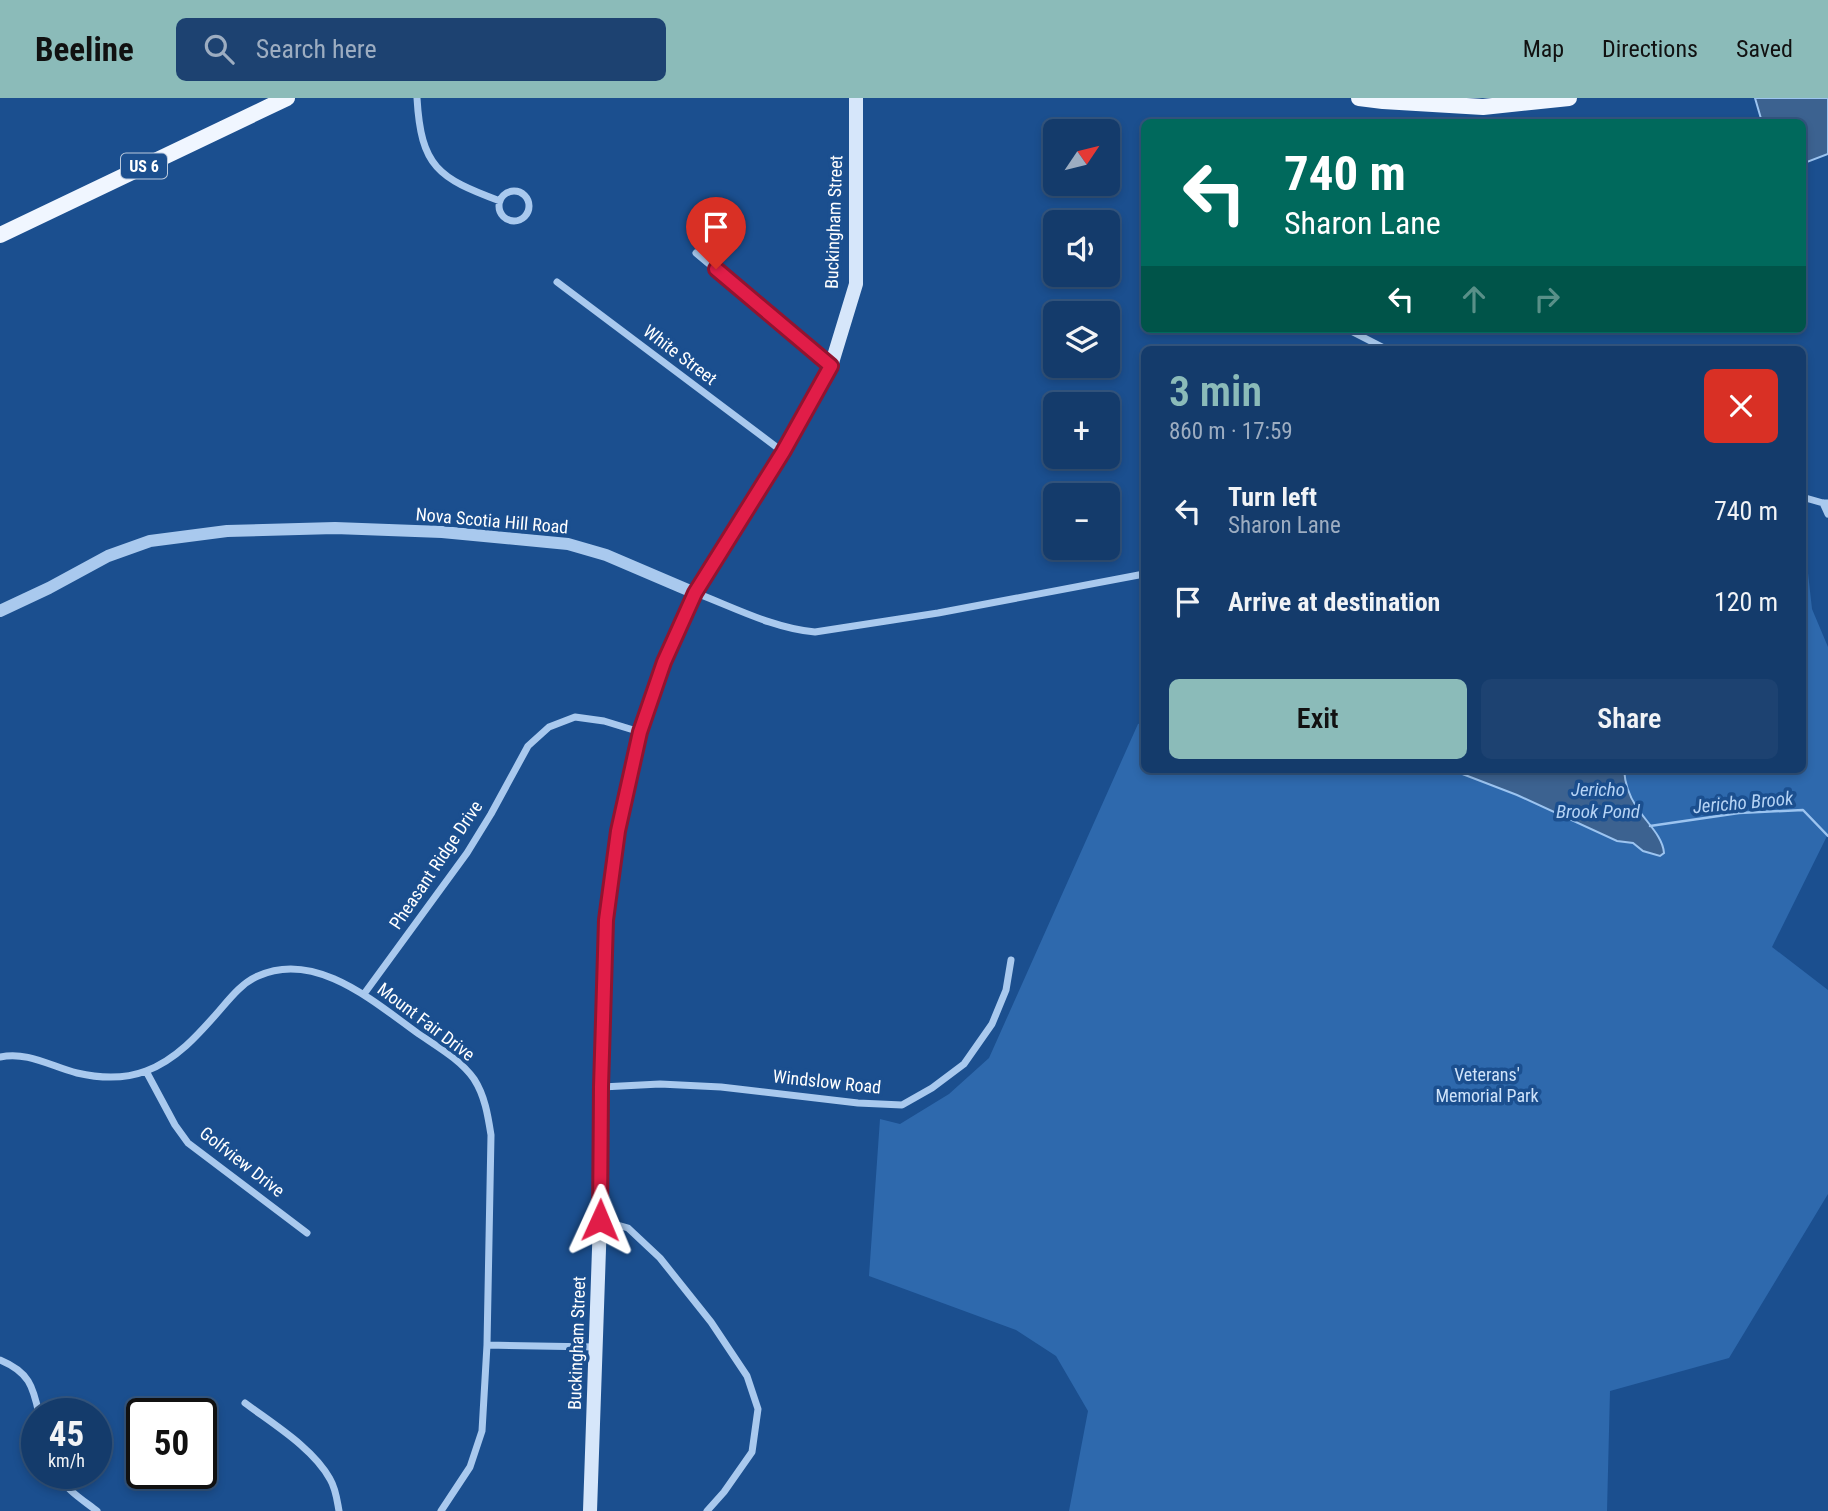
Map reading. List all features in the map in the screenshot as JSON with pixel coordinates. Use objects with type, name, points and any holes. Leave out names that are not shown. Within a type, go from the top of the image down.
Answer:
[{"type":"main road","name":"US 6","points":[[0,235],[287,98]]},
{"type":"main road","name":"Buckingham Street","points":[[590,1511],[597,1347],[606,920],[618,831],[640,732],[664,662],[695,593],[783,452],[831,366],[856,284],[856,98]]},
{"type":"main road","points":[[1359,98],[1483,107],[1569,98]]},
{"type":"street","points":[[417,98],[422,138],[438,169],[450,180],[467,189],[500,201]]},
{"type":"street","points":[[519,191],[528,199],[529,211],[521,220],[509,221],[500,213],[500,201],[507,192],[519,191]]},
{"type":"street","points":[[696,253],[831,366]]},
{"type":"street","name":"White Street","points":[[557,282],[783,452]]},
{"type":"street","points":[[1355,333],[1380,346]]},
{"type":"street","points":[[1806,498],[1826,503],[1828,514]]},
{"type":"street","name":"Nova Scotia Hill Road","points":[[0,611],[108,556],[150,541],[227,531],[335,528],[442,532],[568,544],[606,555],[695,593],[778,624],[815,632],[939,613],[1141,575]]},
{"type":"street","name":"Pheasant Ridge Drive","points":[[364,994],[467,853],[528,746],[549,727],[575,717],[604,721],[640,732]]},
{"type":"street","name":"Windslow Road","points":[[601,1087],[660,1084],[721,1087],[858,1103],[902,1105],[932,1088],[964,1064],[992,1024],[1006,990],[1011,960]]},
{"type":"street","name":"Mount Fair Drive","points":[[0,1057],[9,1055],[45,1061],[76,1073],[107,1077],[128,1076],[146,1071],[177,1055],[238,988],[259,975],[283,969],[314,971],[342,982],[364,994],[456,1060],[474,1079],[486,1105],[491,1135],[487,1345],[482,1431],[470,1467],[441,1511]]},
{"type":"street","name":"Golfview Drive","points":[[146,1071],[175,1125],[188,1143],[307,1233]]},
{"type":"street","points":[[600,1220],[628,1227],[660,1258],[711,1322],[747,1376],[758,1409],[752,1451],[724,1492],[707,1511]]},
{"type":"street","points":[[487,1345],[597,1347]]},
{"type":"street","points":[[0,1360],[13,1365],[26,1376],[35,1398]]},
{"type":"street","points":[[245,1403],[295,1441],[319,1465],[331,1480],[339,1511]]},
{"type":"street","points":[[69,1489],[97,1511]]},
{"type":"green space","name":"Veterans' Memorial Park","points":[[1807,564],[1812,609],[1828,647],[1828,834],[1772,947],[1828,990],[1828,1194],[1729,1358],[1610,1391],[1607,1511],[1069,1511],[1088,1411],[1056,1356],[1016,1330],[869,1276],[880,1119],[900,1124],[949,1094],[989,1058],[1138,724],[1141,723],[1141,773],[1806,773]]},
{"type":"water","points":[[1755,98],[1828,98],[1828,154],[1806,162],[1806,119],[1761,119]]},
{"type":"water","name":"Jericho Brook Pond","points":[[1460,773],[1624,773],[1631,797],[1657,835],[1664,853],[1660,856],[1643,851],[1633,843],[1617,841],[1517,795]]},
{"type":"waterway","name":"Jericho Brook","points":[[1650,826],[1739,813],[1803,810],[1828,836]]},
{"type":"route","points":[[600,1220],[606,920],[618,831],[640,732],[664,662],[695,593],[783,452],[831,366],[716,269]]}]
